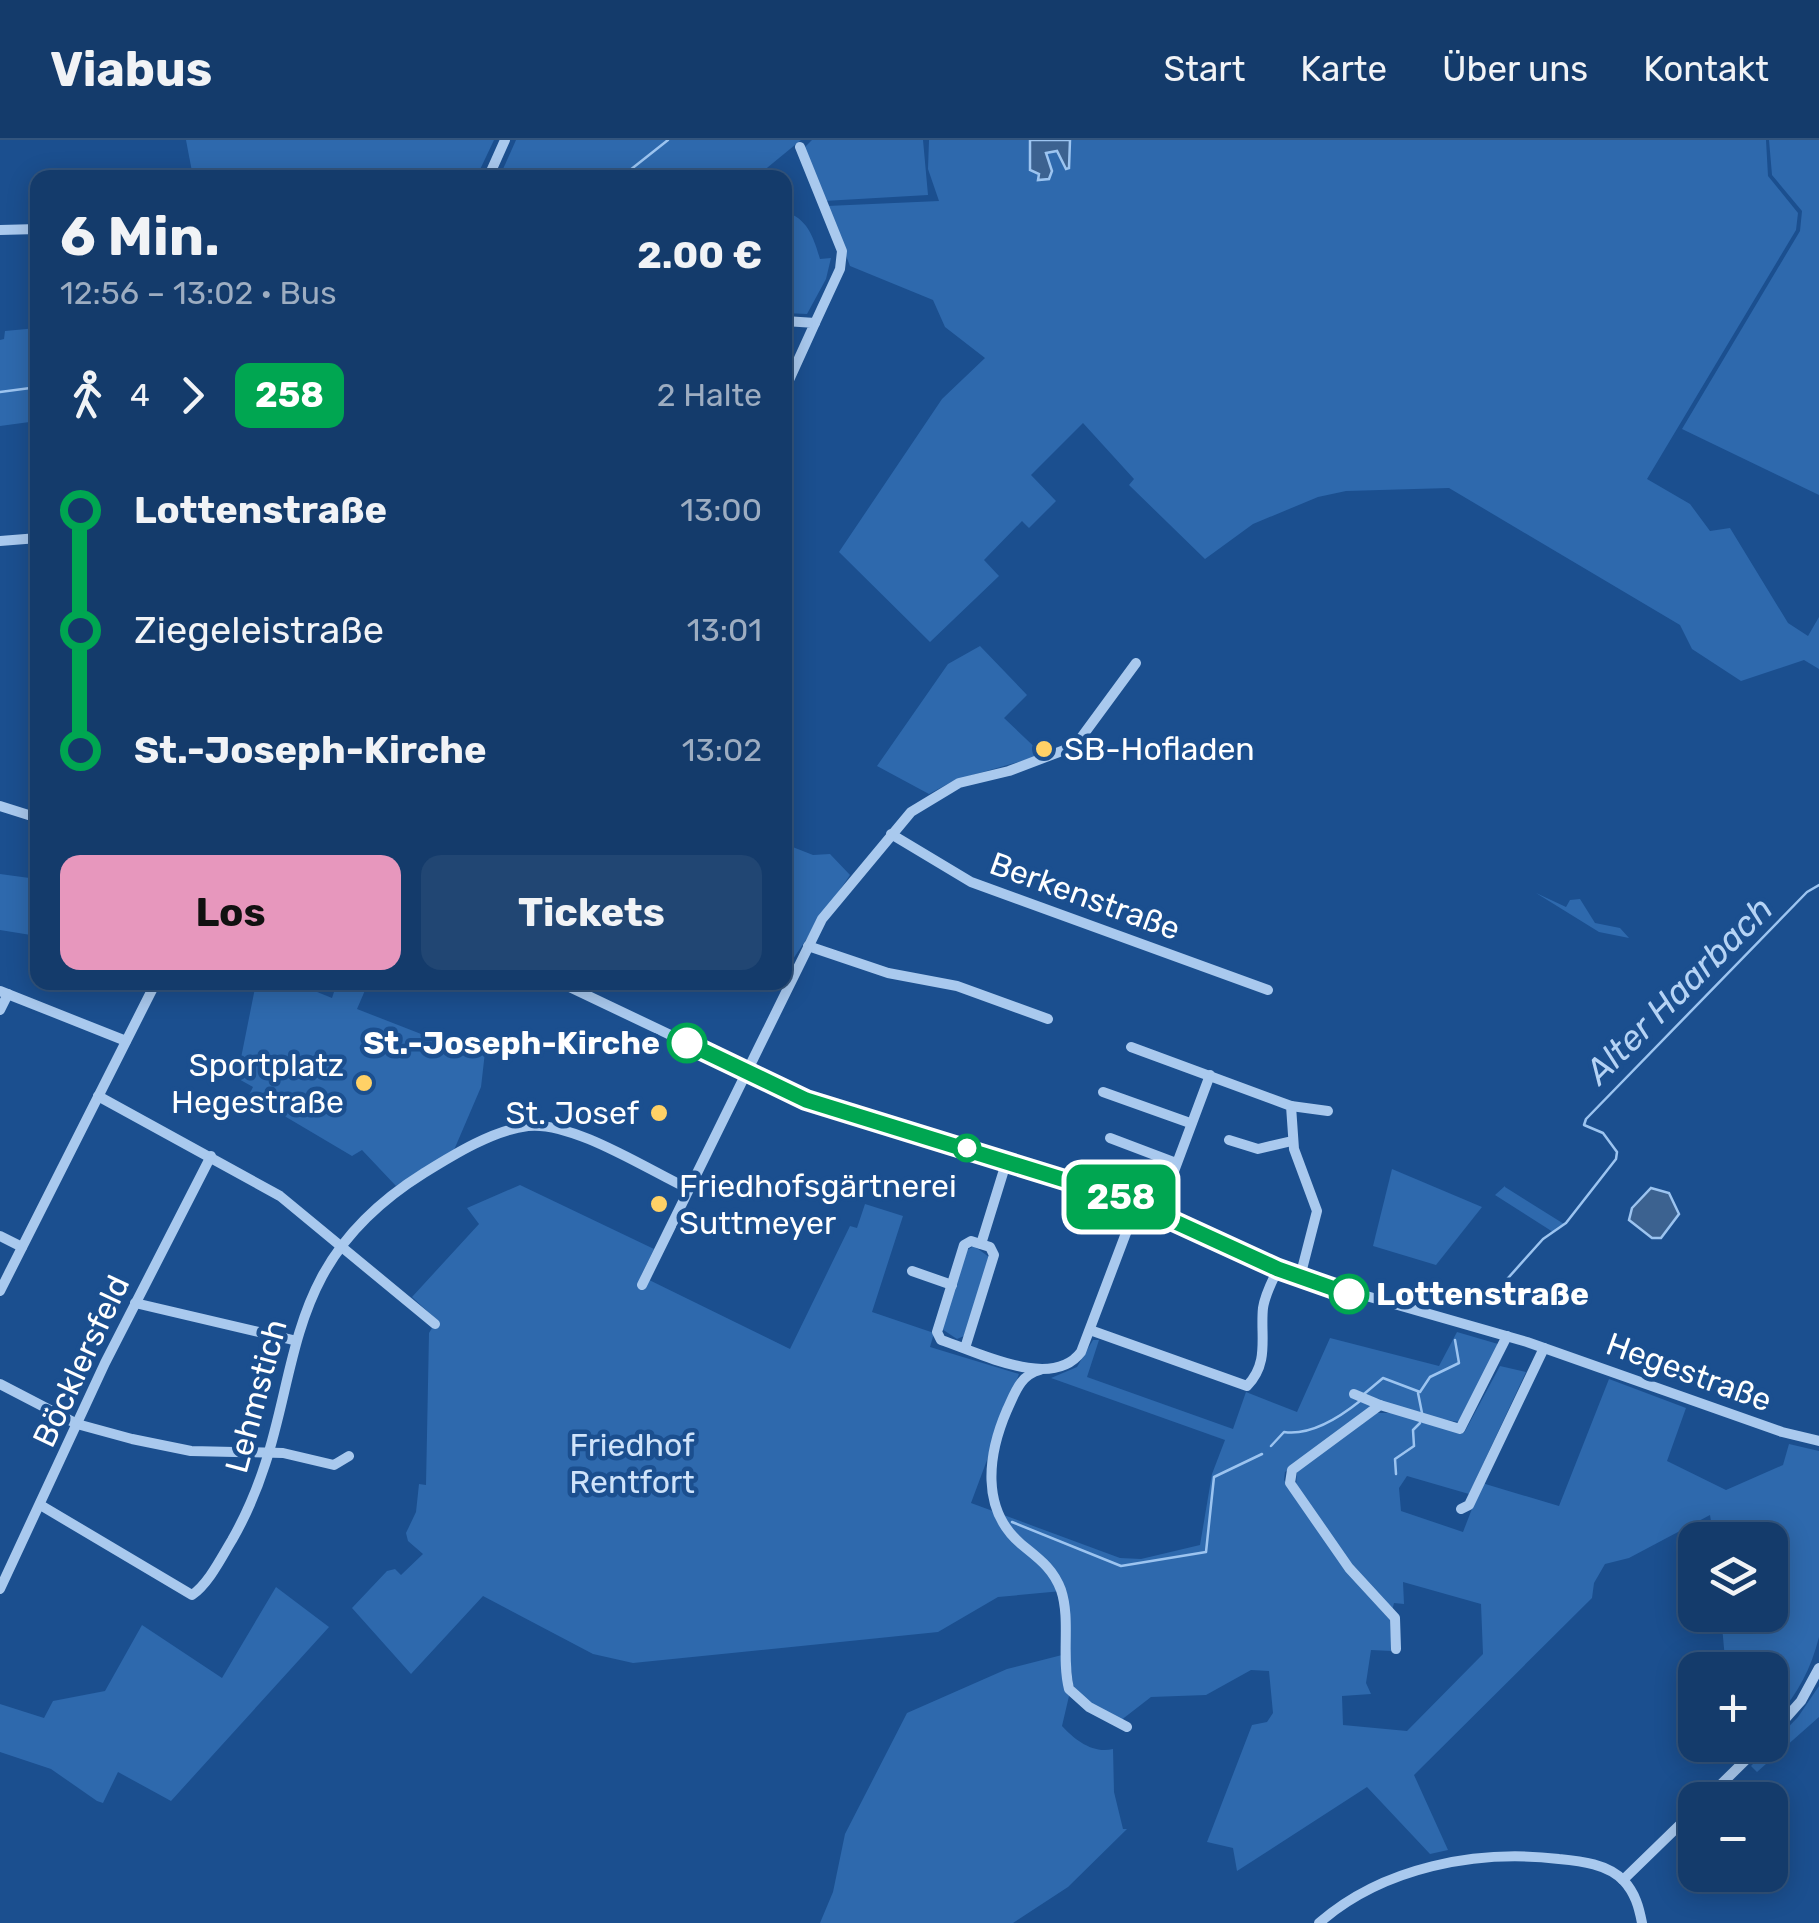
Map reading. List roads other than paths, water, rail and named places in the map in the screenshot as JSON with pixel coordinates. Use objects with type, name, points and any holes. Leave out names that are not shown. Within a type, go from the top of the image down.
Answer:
[{"type":"street","points":[[492,170],[505,140]]},
{"type":"street","points":[[792,373],[840,268],[842,251],[800,147]]},
{"type":"street","points":[[0,230],[30,229]]},
{"type":"street","points":[[792,321],[815,323]]},
{"type":"street","points":[[0,542],[30,539]]},
{"type":"street","points":[[792,979],[822,919],[892,834],[934,795],[1075,746],[1136,664]]},
{"type":"street","points":[[0,806],[30,815]]},
{"type":"street","name":"Berkenstraße","points":[[892,834],[971,882],[1268,990]]},
{"type":"street","points":[[808,946],[888,973],[956,986],[1048,1019]]},
{"type":"street","points":[[0,1291],[152,990]]},
{"type":"street","name":"Hegestraße","points":[[576,990],[806,1100],[1008,1160],[1137,1204],[1300,1277],[1507,1336],[1739,1418],[1819,1440]]},
{"type":"street","points":[[642,1285],[787,990]]},
{"type":"street","points":[[0,1010],[4,992],[126,1041]]},
{"type":"street","points":[[1131,1047],[1291,1106],[1328,1111]]},
{"type":"street","points":[[1158,1214],[1210,1075]]},
{"type":"street","points":[[1103,1092],[1190,1124]]},
{"type":"street","points":[[98,1096],[280,1196],[435,1324]]},
{"type":"street","points":[[1291,1106],[1292,1145],[1318,1211],[1300,1277]]},
{"type":"street","name":"Lehmstich","points":[[42,1506],[188,1596],[198,1590],[237,1530],[270,1453],[294,1340],[314,1288],[342,1244],[400,1188],[476,1145],[522,1126],[562,1129],[690,1190]]},
{"type":"street","points":[[1110,1138],[1176,1163]]},
{"type":"street","points":[[1229,1140],[1258,1149],[1292,1145]]},
{"type":"street","name":"Böcklersfeld","points":[[0,1590],[135,1303],[211,1156]]},
{"type":"street","points":[[982,1244],[1008,1160]]},
{"type":"street","points":[[965,1348],[994,1255],[982,1244],[964,1245],[937,1332],[941,1340],[965,1348],[1040,1370],[1056,1370],[1071,1364],[1090,1330],[1137,1204]]},
{"type":"street","points":[[0,1236],[22,1247]]},
{"type":"street","points":[[1090,1330],[1247,1386],[1264,1350],[1262,1312],[1278,1269]]},
{"type":"street","points":[[912,1272],[952,1284]]},
{"type":"street","points":[[135,1303],[294,1340]]},
{"type":"street","points":[[1354,1394],[1380,1406],[1460,1428],[1507,1336]]},
{"type":"street","points":[[1461,1508],[1468,1504],[1544,1348]]},
{"type":"street","points":[[1040,1370],[1019,1385],[1005,1416],[989,1469],[991,1487],[1004,1525],[1047,1564],[1062,1592],[1070,1689],[1090,1706],[1127,1727]]},
{"type":"street","points":[[0,1384],[77,1424],[191,1451],[270,1453],[334,1465],[348,1456]]},
{"type":"street","points":[[1380,1406],[1292,1470],[1290,1482],[1349,1568],[1395,1618],[1396,1649]]},
{"type":"street","points":[[1788,1716],[1819,1668]]},
{"type":"street","points":[[1723,1782],[1744,1762]]},
{"type":"street","points":[[1623,1880],[1678,1827]]},
{"type":"street","points":[[1319,1923],[1369,1889],[1469,1858],[1525,1854],[1583,1861],[1623,1880],[1637,1900],[1642,1923]]},
{"type":"waterway","points":[[630,170],[668,140]]},
{"type":"waterway","points":[[0,392],[30,388]]},
{"type":"waterway","name":"Alter Haarbach","points":[[1483,1306],[1543,1239],[1566,1223],[1616,1159],[1617,1152],[1603,1133],[1584,1125],[1586,1119],[1807,892],[1819,885]]},
{"type":"waterway","name":"Alter Haarbach","points":[[1364,1394],[1383,1378],[1420,1392],[1430,1377],[1459,1363],[1455,1340]]},
{"type":"waterway","points":[[1418,1393],[1422,1413]]},
{"type":"waterway","points":[[1271,1446],[1284,1432],[1315,1428],[1360,1401]]},
{"type":"waterway","points":[[1396,1474],[1395,1459],[1414,1446],[1413,1430],[1420,1423]]},
{"type":"waterway","points":[[1012,1522],[1121,1566],[1206,1552],[1214,1477],[1262,1454]]},
{"type":"place","name":"SB-Hofladen","points":[[1044,749]]},
{"type":"place","name":"St.-Joseph-Kirche","points":[[687,1043]]},
{"type":"place","name":"Sportplatz Hegestraße","points":[[364,1083]]},
{"type":"place","name":"St. Josef","points":[[659,1113]]},
{"type":"place","name":"Friedhofsgärtnerei Suttmeyer","points":[[659,1204]]},
{"type":"place","name":"Lottenstraße","points":[[1349,1294]]},
{"type":"park label","name":"Friedhof Rentfort","points":[[632,1464]]}]
